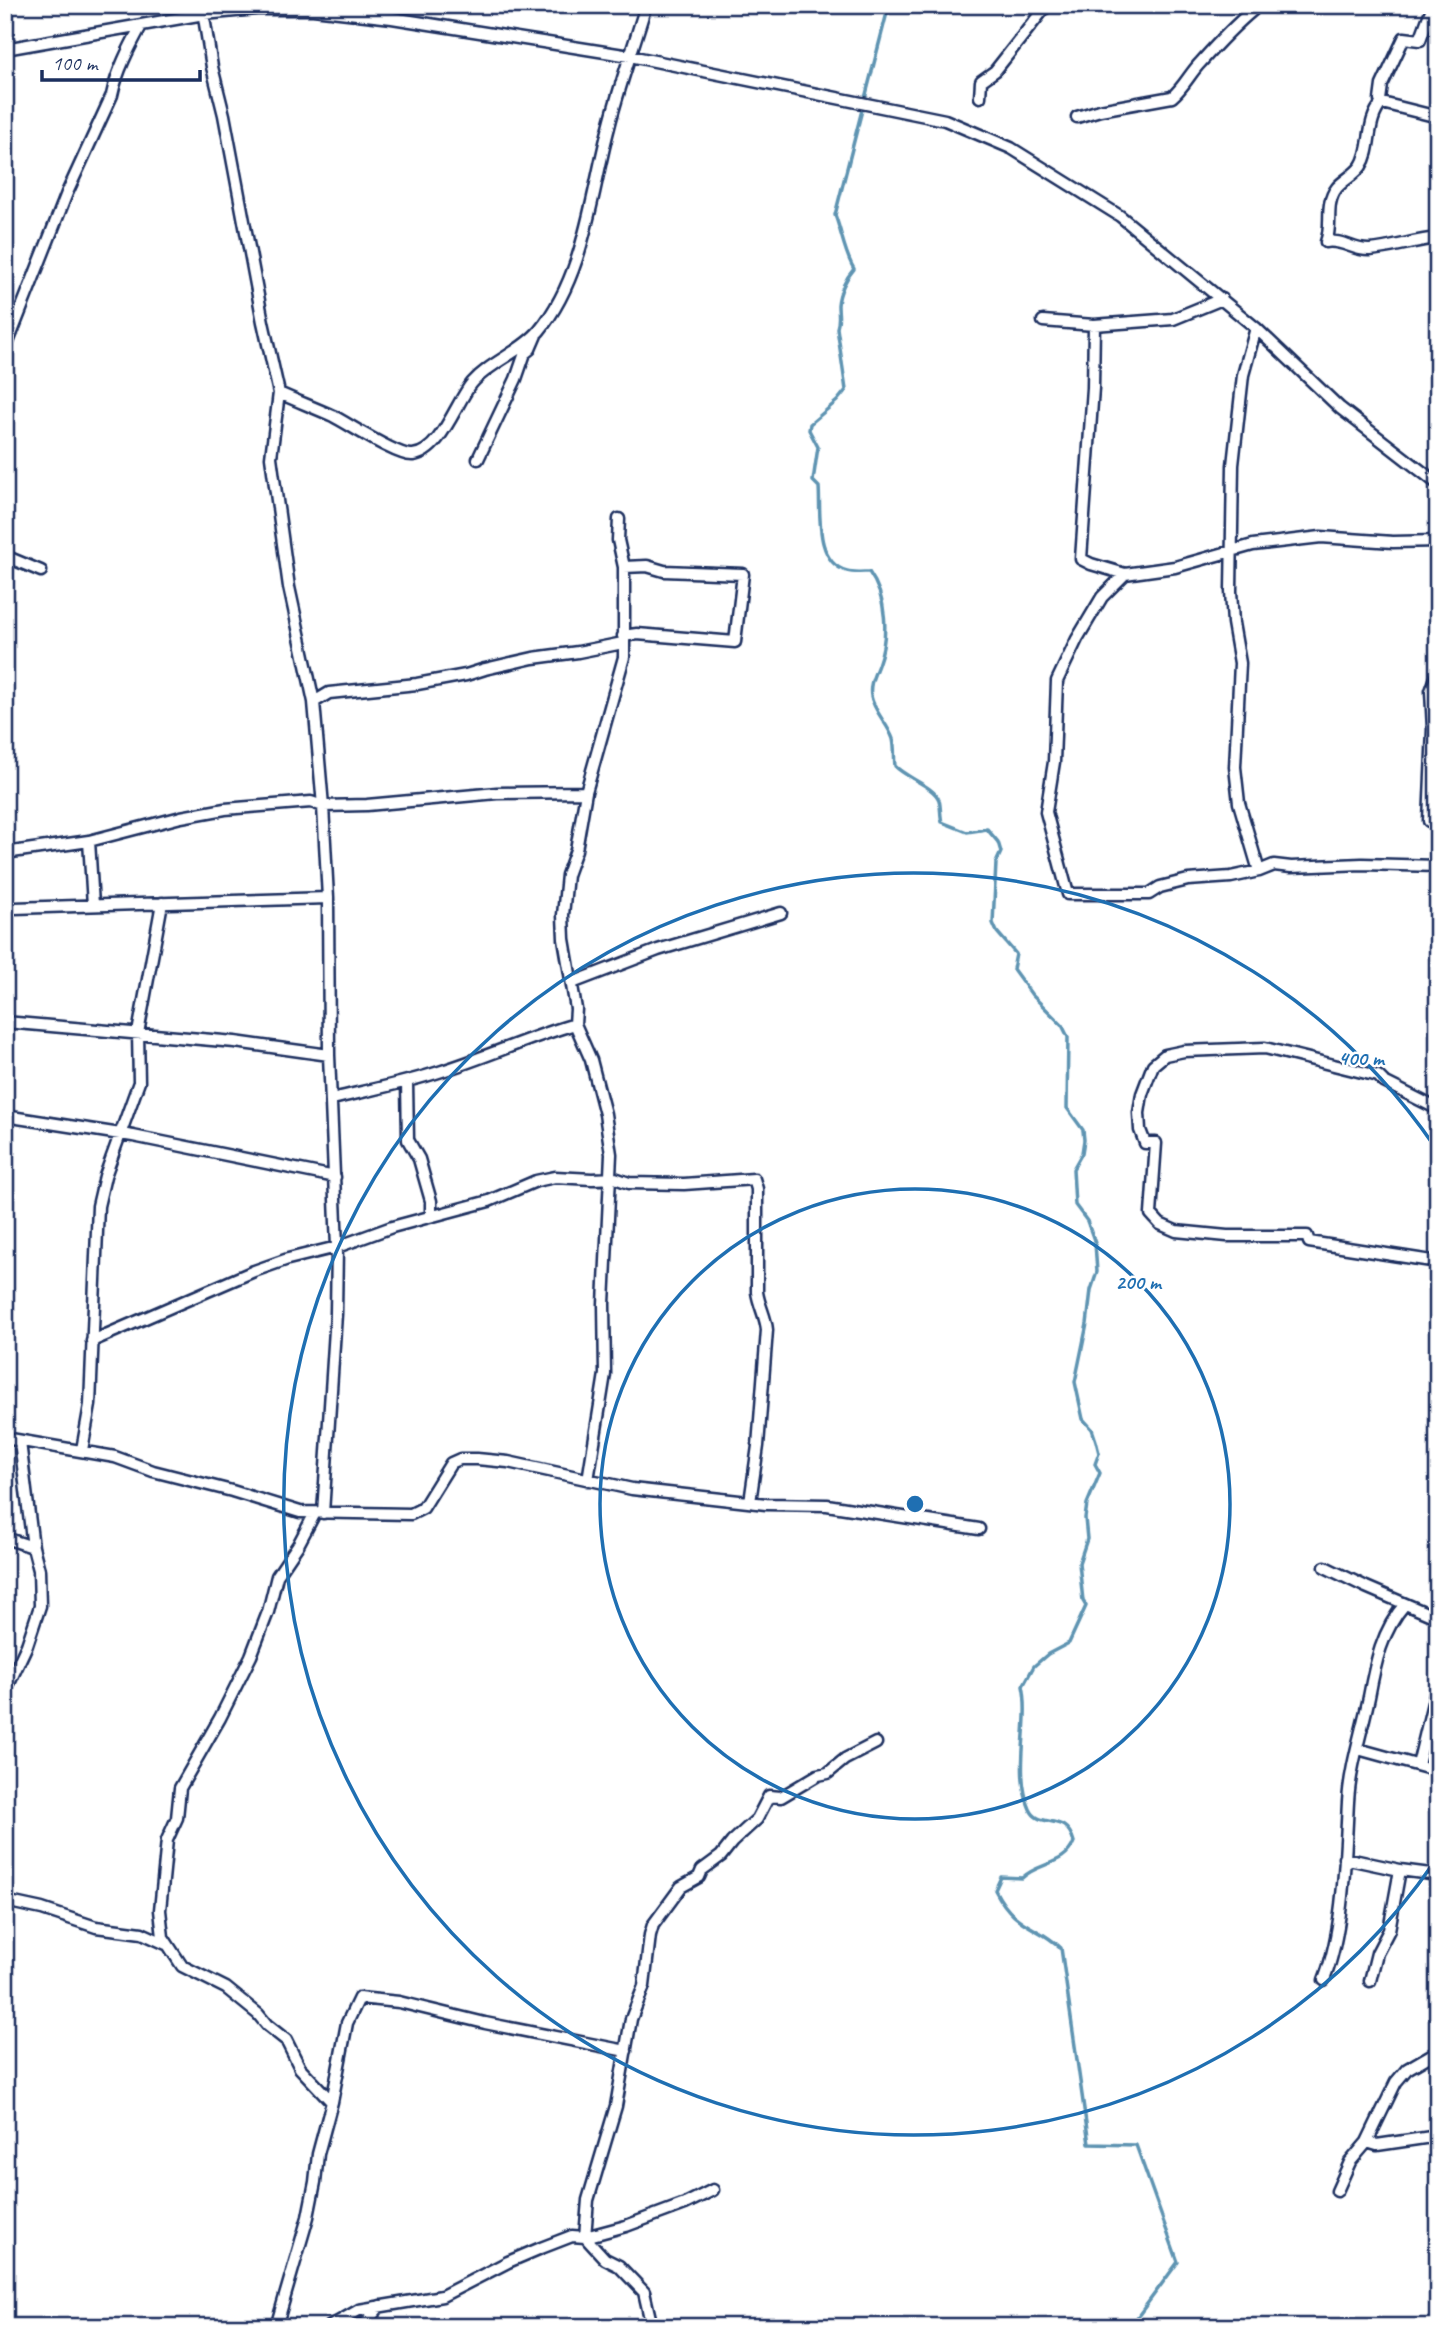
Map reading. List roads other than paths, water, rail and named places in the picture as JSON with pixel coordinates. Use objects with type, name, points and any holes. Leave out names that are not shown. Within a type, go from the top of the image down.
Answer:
[{"type":"street","points":[[478,458],[519,371],[524,353],[530,349],[559,299],[582,239],[609,125],[646,5]]},
{"type":"street","points":[[980,97],[981,81],[995,71],[1046,5]]},
{"type":"street","points":[[1077,117],[1100,110],[1172,97],[1201,61],[1255,5]]},
{"type":"street","points":[[1382,103],[1382,85],[1404,38],[1420,40],[1433,5]]},
{"type":"street","points":[[203,9],[212,67],[279,393],[271,457],[289,587],[314,702],[328,898],[329,1055],[337,1247],[336,1314],[319,1513],[277,1576],[268,1612],[251,1656],[180,1788],[179,1811],[167,1840],[161,1894],[162,1925],[166,1944],[182,1966],[226,1988],[286,2039],[300,2068],[332,2102]]},
{"type":"street","points":[[5,49],[141,26],[203,9],[313,9],[406,20],[630,55],[711,74],[946,120],[1011,148],[1120,216],[1256,328],[1340,408],[1438,485]]},
{"type":"street","points":[[5,350],[67,193],[141,26]]},
{"type":"street","points":[[1382,103],[1438,117]]},
{"type":"street","points":[[1382,103],[1373,116],[1362,164],[1341,181],[1330,204],[1330,227],[1326,242],[1339,242],[1354,249],[1371,250],[1438,238]]},
{"type":"street","points":[[1043,321],[1094,325],[1173,319],[1222,299]]},
{"type":"street","points":[[1094,325],[1093,388],[1081,559],[1125,574],[1175,567],[1253,545],[1321,537],[1393,542],[1438,541]]},
{"type":"street","points":[[1256,328],[1243,375],[1233,465],[1232,552],[1233,623],[1240,663],[1235,767],[1239,803],[1259,872]]},
{"type":"street","points":[[279,393],[332,416],[383,444],[415,455],[425,450],[448,424],[472,383],[538,332]]},
{"type":"street","points":[[588,1480],[605,1374],[604,1304],[611,1179],[609,1138],[592,1060],[575,1024],[572,983],[564,939],[564,891],[576,850],[586,792],[624,657],[624,567],[618,540],[619,519]]},
{"type":"street","points":[[5,556],[41,571]]},
{"type":"street","points":[[314,702],[329,693],[417,684],[466,675],[533,658],[578,652],[637,634],[735,642],[743,574],[664,571],[647,566],[624,567]]},
{"type":"street","points":[[1125,574],[1102,597],[1077,639],[1057,681],[1054,762],[1046,812],[1068,894],[1149,894],[1160,887],[1188,880],[1231,877],[1259,872],[1274,865],[1438,866]]},
{"type":"street","points":[[1429,821],[1433,729],[1431,691],[1438,672]]},
{"type":"street","points":[[5,853],[89,841],[181,817],[225,809],[311,802],[323,806],[367,805],[497,793],[555,793],[567,790],[586,792]]},
{"type":"street","points":[[89,841],[93,905]]},
{"type":"street","points":[[14,908],[328,898]]},
{"type":"street","points":[[82,1450],[90,1405],[98,1206],[104,1176],[139,1083],[138,1033],[162,903]]},
{"type":"street","points":[[572,983],[658,950],[781,912]]},
{"type":"street","points":[[5,1022],[235,1042],[329,1055]]},
{"type":"street","points":[[332,1099],[407,1082],[575,1024]]},
{"type":"street","points":[[1438,1109],[1384,1082],[1378,1076],[1265,1048],[1184,1051],[1166,1055],[1153,1065],[1147,1077],[1139,1114],[1140,1130],[1145,1143],[1156,1143],[1151,1214],[1160,1224],[1176,1231],[1227,1236],[1307,1236],[1309,1242],[1438,1262]]},
{"type":"street","points":[[407,1082],[408,1140],[419,1160],[431,1200],[431,1216]]},
{"type":"street","points":[[5,1116],[246,1158],[335,1177]]},
{"type":"street","points":[[92,1341],[254,1271],[337,1247],[392,1227],[489,1201],[536,1181],[555,1177],[615,1178],[629,1183],[684,1184],[754,1179],[757,1189],[757,1292],[767,1330],[760,1426],[750,1502]]},
{"type":"street","points":[[5,1438],[115,1457],[153,1471],[300,1512],[411,1514],[423,1508],[451,1463],[460,1459],[508,1462],[632,1489],[766,1504],[827,1505],[978,1529]]},
{"type":"street","points":[[5,1692],[32,1633],[40,1606],[39,1570],[33,1547],[20,1442]]},
{"type":"street","points":[[5,1538],[33,1547]]},
{"type":"street","points":[[1325,1567],[1438,1618]]},
{"type":"street","points":[[1324,1980],[1331,1964],[1339,1922],[1348,1802],[1373,1672],[1392,1619],[1405,1604]]},
{"type":"street","points":[[1418,1765],[1438,1682]]},
{"type":"street","points":[[652,2327],[644,2292],[618,2266],[605,2259],[585,2236],[588,2200],[617,2106],[632,2019],[644,1986],[653,1925],[681,1887],[699,1877],[702,1870],[721,1856],[757,1819],[769,1796],[781,1797],[828,1773],[845,1759],[876,1743]]},
{"type":"street","points":[[1358,1749],[1438,1771]]},
{"type":"street","points":[[1344,1858],[1438,1875]]},
{"type":"street","points":[[1370,1981],[1377,1952],[1389,1930],[1401,1870]]},
{"type":"street","points":[[5,1901],[42,1909],[96,1927],[142,1933],[166,1944]]},
{"type":"street","points":[[276,2327],[308,2217],[316,2182],[318,2154],[332,2102],[347,2023],[359,1998],[399,2002],[485,2023],[626,2051]]},
{"type":"street","points":[[1336,2191],[1350,2162],[1367,2142],[1396,2082],[1407,2069],[1438,2051]]},
{"type":"street","points":[[1367,2142],[1377,2145],[1438,2136]]},
{"type":"street","points":[[329,2327],[359,2310],[442,2296],[530,2253],[572,2236],[585,2236],[626,2226],[685,2204],[713,2190]]},
{"type":"street","points":[[362,2327],[381,2305]]},
{"type":"waterway","points":[[889,5],[835,215],[854,269],[843,285],[838,305],[837,328],[846,390],[810,424],[809,430],[818,447],[813,481],[819,487],[821,535],[829,558],[836,566],[847,571],[869,572],[880,593],[884,642],[871,692],[875,707],[893,739],[895,766],[936,795],[940,803],[942,822],[967,832],[987,829],[998,842],[1001,852],[996,863],[993,923],[997,932],[1016,954],[1013,969],[1032,995],[1062,1025],[1068,1037],[1067,1108],[1083,1130],[1084,1140],[1082,1153],[1073,1169],[1075,1205],[1087,1221],[1095,1243],[1097,1272],[1091,1290],[1075,1382],[1083,1419],[1092,1429],[1096,1441],[1099,1453],[1095,1464],[1100,1473],[1087,1504],[1087,1539],[1079,1563],[1083,1601],[1086,1606],[1069,1643],[1048,1654],[1034,1666],[1023,1686],[1025,1715],[1022,1763],[1025,1795],[1030,1809],[1040,1819],[1065,1827],[1074,1842],[1064,1856],[1022,1878],[1001,1877],[995,1890],[1010,1912],[1061,1948],[1089,2144],[1136,2145],[1178,2262],[1130,2327]]}]
